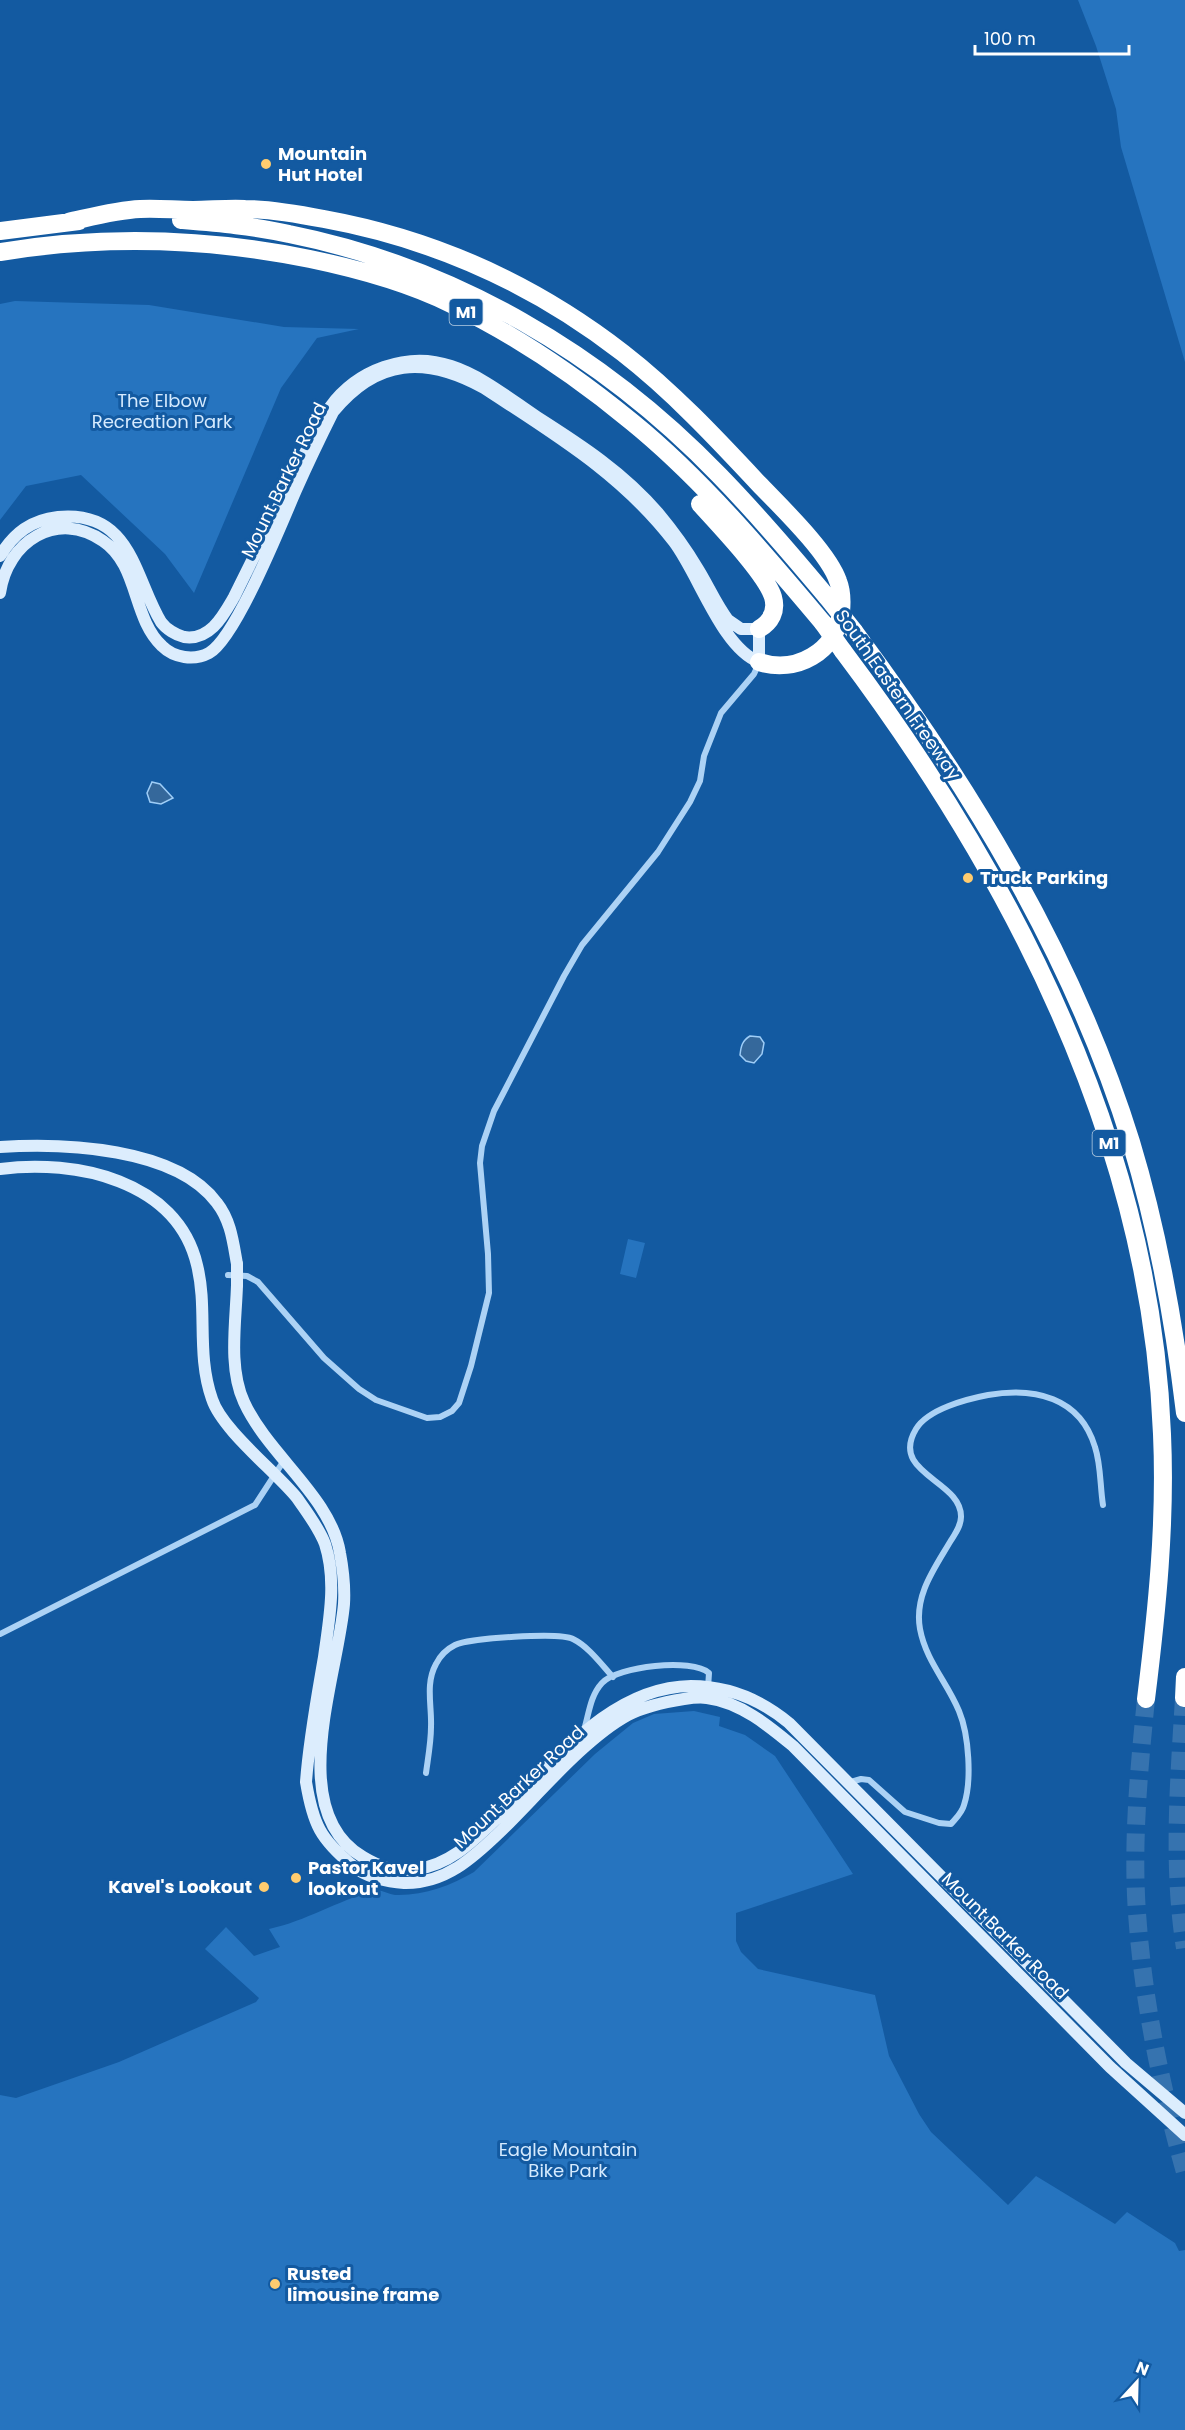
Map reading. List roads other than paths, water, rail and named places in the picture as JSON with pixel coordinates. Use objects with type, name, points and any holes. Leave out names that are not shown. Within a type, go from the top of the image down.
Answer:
[{"type":"highway","points":[[68,222],[139,209],[247,209],[300,214],[378,230],[444,251],[487,268],[554,305],[621,352],[661,386],[724,446],[778,504],[832,569],[840,589],[842,603],[840,620],[831,640],[817,654],[798,664],[758,665]]},
{"type":"highway","name":"South Eastern Freeway","points":[[0,231],[68,222],[178,220],[234,225],[289,234],[397,263],[498,307],[591,365],[677,435],[755,513],[854,631],[935,743],[994,839],[1046,935],[1092,1036],[1130,1142],[1159,1250],[1170,1304],[1185,1413]]},
{"type":"highway","name":"South Eastern Freeway","points":[[0,252],[69,243],[124,240],[181,241],[235,246],[345,267],[397,282],[449,303],[498,328],[545,358],[633,422],[675,461],[751,541],[823,623],[920,759],[1006,902],[1077,1054],[1117,1168],[1139,1256],[1151,1321],[1162,1431],[1162,1543],[1146,1699]]},
{"type":"highway","points":[[449,303],[613,420],[687,490],[729,537],[769,589],[774,601],[773,615],[759,629]]},
{"type":"highway","points":[[1184,1698],[1185,1677]]},
{"type":"main road","name":"Mount Barker Road","points":[[0,556],[17,533],[31,524],[64,517],[80,517],[98,524],[122,541],[163,625],[178,636],[193,638],[205,633],[221,620],[234,597],[314,435],[328,409],[340,394],[355,382],[386,366],[414,360],[433,361],[451,365],[486,383],[611,468],[642,496],[677,537],[728,620],[745,630],[759,629]]},
{"type":"main road","name":"Mount Barker Road","points":[[0,593],[10,562],[30,540],[37,534],[57,529],[73,529],[93,535],[115,551],[126,568],[146,622],[163,647],[178,656],[196,657],[210,652],[223,640],[245,603],[333,412],[357,388],[381,374],[397,369],[432,367],[467,379],[484,388],[586,456],[615,479],[642,505],[675,544],[699,582],[728,638],[758,665]]},
{"type":"main road","points":[[758,665],[759,629]]},
{"type":"main road","name":"Mount Barker Road","points":[[0,1147],[37,1144],[92,1150],[151,1161],[193,1180],[216,1201],[231,1229],[237,1264],[235,1349],[239,1387],[252,1418],[283,1462],[322,1509],[335,1533],[340,1550],[344,1576],[344,1603],[320,1766],[324,1806],[332,1826],[343,1842],[368,1860],[395,1870],[426,1868],[444,1861],[480,1834],[582,1735],[614,1709],[659,1690],[684,1686],[708,1692],[748,1697],[774,1712],[798,1732],[1126,2063],[1185,2113]]},
{"type":"main road","name":"Mount Barker Road","points":[[0,1169],[47,1166],[115,1178],[143,1192],[178,1225],[191,1244],[197,1266],[203,1370],[212,1402],[225,1422],[312,1518],[325,1544],[331,1574],[331,1605],[306,1782],[311,1811],[321,1833],[333,1849],[360,1872],[395,1882],[410,1883],[426,1881],[451,1872],[475,1856],[590,1743],[612,1726],[628,1715],[651,1705],[708,1692],[760,1720],[793,1746],[1110,2067],[1185,2135]]},
{"type":"street","points":[[228,1275],[247,1276],[258,1282],[324,1358],[359,1389],[376,1400],[427,1418],[440,1417],[452,1411],[459,1403],[489,1293],[489,1254],[480,1164],[482,1146],[494,1111],[582,945],[658,852],[690,802],[699,781],[704,756],[721,713],[758,665]]},
{"type":"street","points":[[837,1791],[847,1782],[869,1779],[905,1812],[939,1823],[951,1824],[964,1805],[968,1775],[964,1727],[951,1696],[932,1665],[923,1642],[919,1615],[927,1580],[958,1529],[961,1519],[960,1510],[950,1494],[911,1457],[910,1441],[918,1426],[948,1407],[971,1399],[1012,1392],[1030,1392],[1049,1396],[1067,1406],[1090,1432],[1098,1461],[1103,1505]]},
{"type":"street","points":[[0,1634],[255,1505],[283,1462]]},
{"type":"street","points":[[426,1773],[431,1731],[429,1693],[431,1678],[444,1653],[457,1644],[544,1635],[566,1636],[584,1646],[613,1677]]},
{"type":"street","points":[[582,1735],[592,1698],[604,1681],[613,1677],[652,1667],[693,1666],[704,1668],[709,1673],[708,1692]]},
{"type":"tunnel","points":[[1184,1698],[1178,1854],[1185,1948]]},
{"type":"tunnel","points":[[1146,1699],[1136,1832],[1137,1913],[1154,2044],[1185,2172]]},
{"type":"place","name":"Mountain Hut Hotel","points":[[266,164]]},
{"type":"place","name":"Truck Parking","points":[[968,878]]},
{"type":"place","name":"Pastor Kavel lookout","points":[[296,1878]]},
{"type":"place","name":"Kavel's Lookout","points":[[264,1887]]},
{"type":"place","name":"Rusted limousine frame","points":[[275,2284]]},
{"type":"park label","name":"The Elbow Recreation Park","points":[[162,411]]},
{"type":"park label","name":"Eagle Mountain Bike Park","points":[[568,2160]]}]
